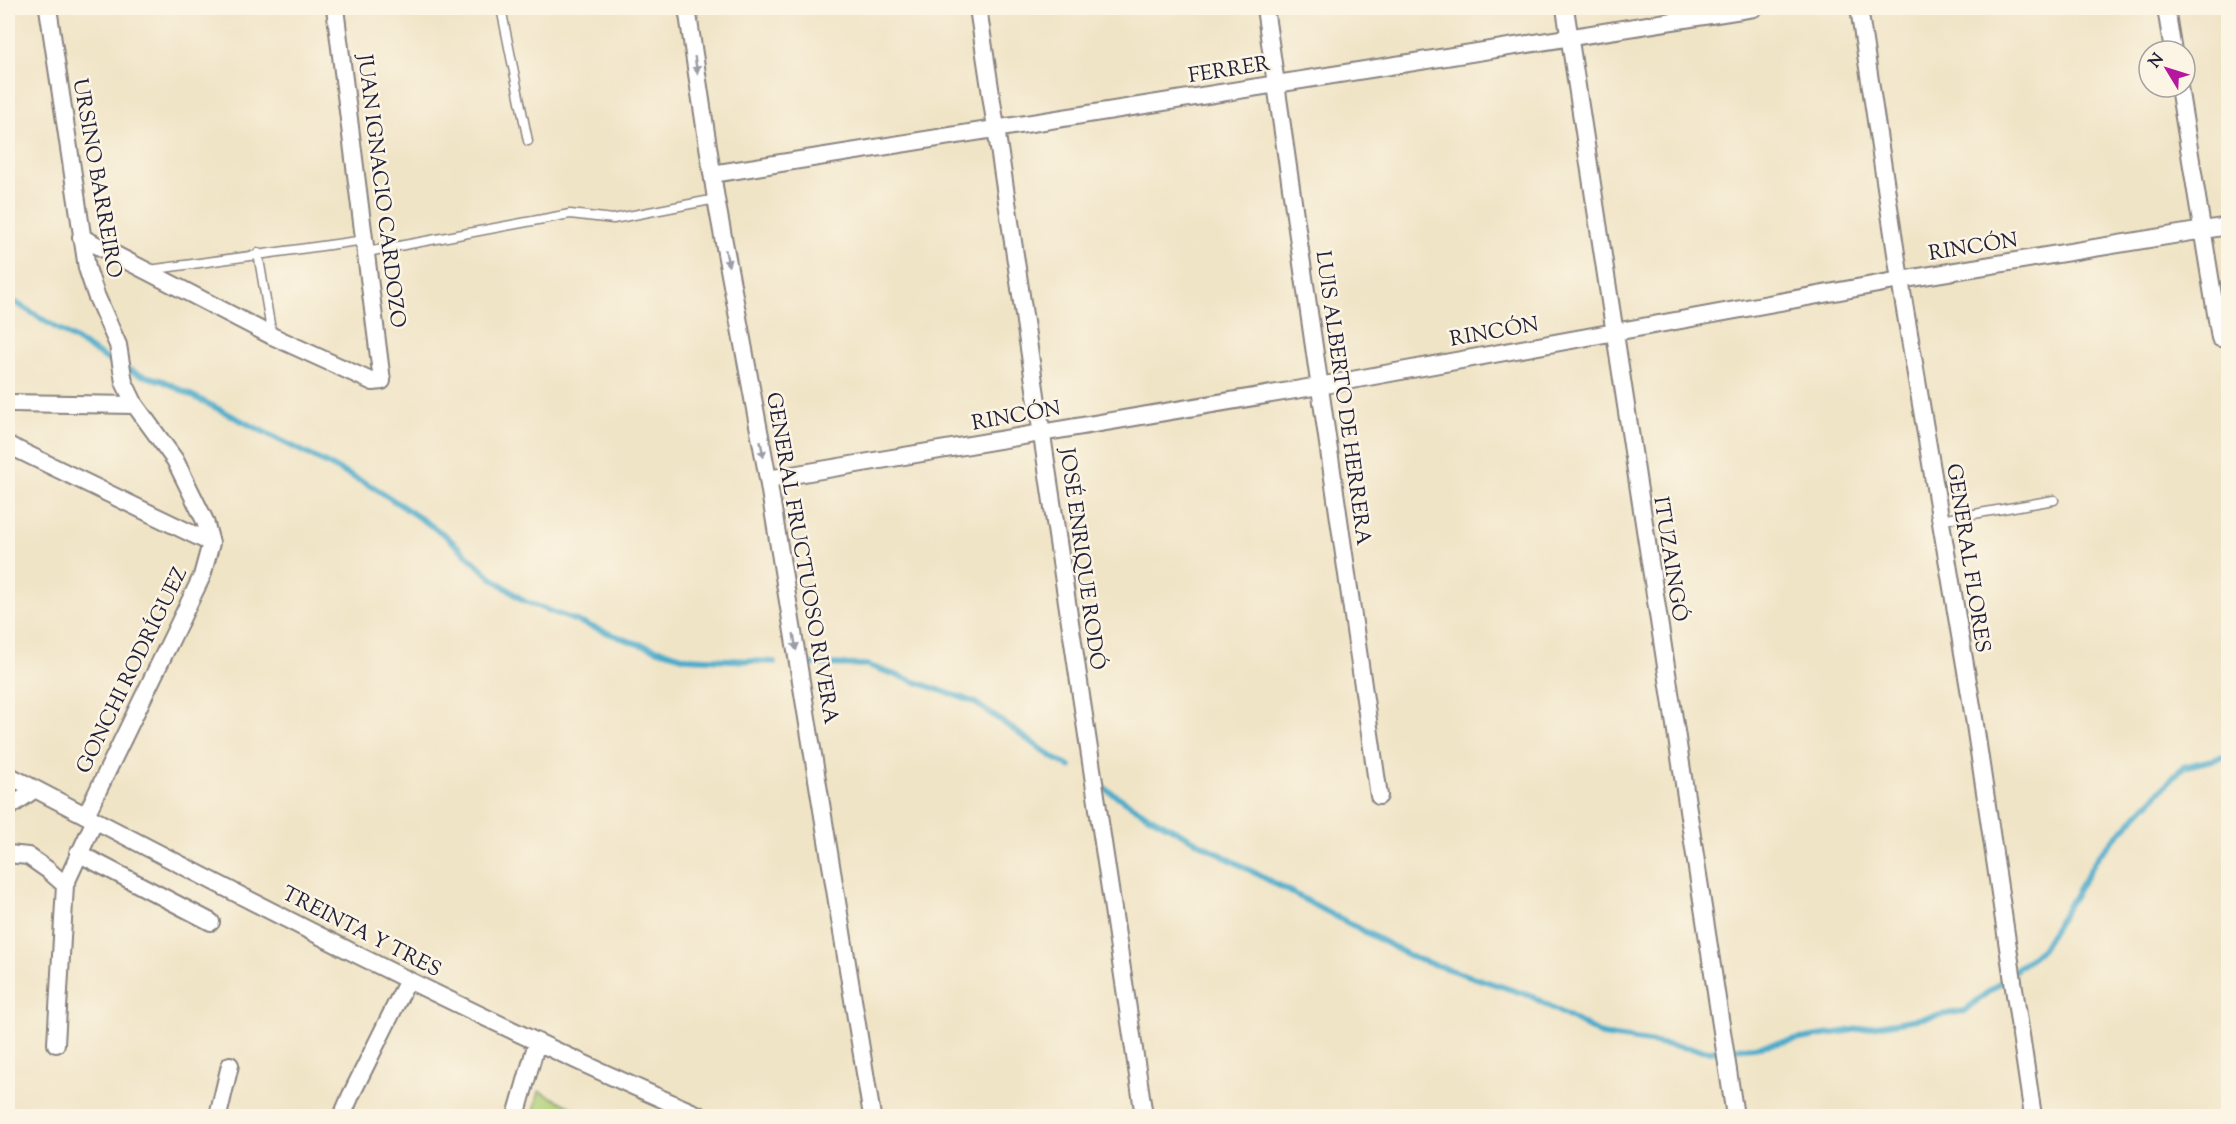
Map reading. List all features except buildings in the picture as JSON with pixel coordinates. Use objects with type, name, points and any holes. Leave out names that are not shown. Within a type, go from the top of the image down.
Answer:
[{"type":"street","name":"URSINO BARREIRO","points":[[48,8],[87,268],[118,345],[124,382],[135,405],[175,460],[205,521],[211,543]]},
{"type":"street","name":"JUAN IGNACIO CARDOZO","points":[[272,336],[373,382],[382,381],[335,8]]},
{"type":"street","name":"GENERAL FRUCTUOSO RIVERA","points":[[687,8],[716,199],[768,479],[872,1116]]},
{"type":"street","name":"JOSÉ ENRIQUE RODÓ","points":[[978,8],[1144,1116]]},
{"type":"street","name":"LUIS ALBERTO DE HERRERA","points":[[1265,8],[1379,796]]},
{"type":"street","name":"ITUZAINGÓ","points":[[1565,8],[1735,1116]]},
{"type":"street","name":"FERRER","points":[[712,174],[1754,8]]},
{"type":"street","name":"GENERAL FLORES","points":[[1859,8],[1900,280],[1974,718],[2033,1116]]},
{"type":"street","points":[[2166,8],[2171,39]]},
{"type":"street","points":[[2181,99],[2220,338]]},
{"type":"street","name":"RINCÓN","points":[[768,479],[1319,386],[1900,280],[2229,225]]},
{"type":"street","points":[[81,237],[272,336]]},
{"type":"street","points":[[8,403],[135,405]]},
{"type":"street","points":[[8,446],[211,543]]},
{"type":"street","name":"GONCHI RODRÍGUEZ","points":[[56,1044],[65,885],[91,817],[202,576],[211,543]]},
{"type":"street","name":"TREINTA Y TRES","points":[[8,775],[408,980],[591,1069],[701,1116]]},
{"type":"street","points":[[8,808],[35,789]]},
{"type":"street","points":[[78,853],[211,922]]},
{"type":"street","points":[[8,854],[28,856],[65,885]]},
{"type":"street","points":[[342,1116],[408,980]]},
{"type":"street","points":[[516,1116],[537,1042]]},
{"type":"street","points":[[218,1116],[230,1065]]},
{"type":"lane","points":[[501,8],[528,141]]},
{"type":"lane","points":[[144,270],[258,253],[366,246],[570,214],[613,219],[716,199]]},
{"type":"lane","points":[[258,253],[272,336]]},
{"type":"lane","points":[[1940,520],[2054,500]]},
{"type":"green space","points":[[539,1091],[590,1116],[533,1116]]},
{"type":"waterway","points":[[8,298],[110,361],[138,374],[163,381],[375,488],[445,535],[491,577],[524,601],[632,642],[686,658],[774,662]]},
{"type":"waterway","points":[[809,664],[867,665],[974,702],[1070,767]]},
{"type":"waterway","points":[[1101,786],[1147,815],[1414,958],[1531,996],[1602,1035],[1709,1051],[1754,1047],[1964,1011],[2042,949],[2099,855],[2183,767],[2228,756]]}]
